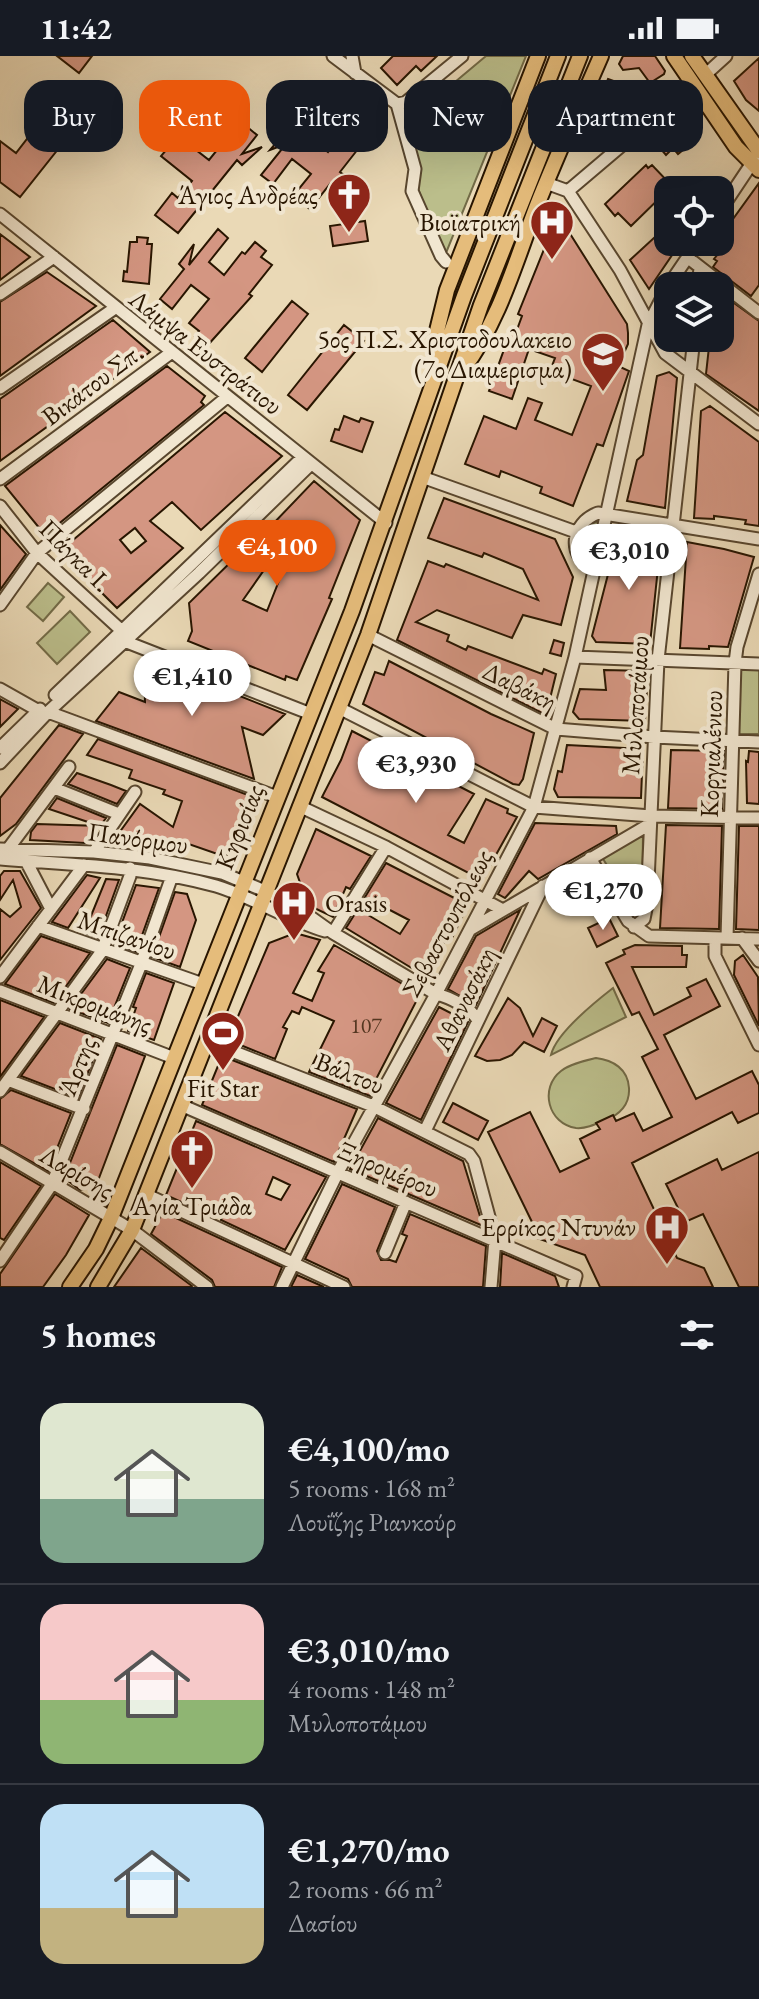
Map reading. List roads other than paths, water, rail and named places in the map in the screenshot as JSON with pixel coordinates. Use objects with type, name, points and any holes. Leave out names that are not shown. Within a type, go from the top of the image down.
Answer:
[{"type":"main road","name":"Κηφισίας","points":[[436,376],[437,331],[447,290],[538,56]]},
{"type":"main road","name":"Κηφισίας","points":[[70,1287],[96,1249],[111,1218],[311,714],[386,523],[464,296],[558,56]]},
{"type":"main road","name":"Κηφισίας","points":[[98,1287],[132,1230],[368,635],[454,382],[580,56]]},
{"type":"main road","points":[[674,56],[690,80]]},
{"type":"main road","points":[[692,56],[757,159]]},
{"type":"main road","name":"Κηφισίας","points":[[454,382],[481,345],[491,324],[600,57]]},
{"type":"main road","points":[[703,99],[736,147],[757,159]]},
{"type":"street","points":[[333,56],[397,104],[415,169],[412,191],[446,262]]},
{"type":"street","points":[[352,56],[355,73]]},
{"type":"street","points":[[397,104],[406,102],[462,56]]},
{"type":"street","points":[[705,75],[726,56]]},
{"type":"street","points":[[568,191],[614,152]]},
{"type":"street","points":[[734,191],[757,159]]},
{"type":"street","points":[[546,183],[568,191],[620,270],[665,353],[759,424]]},
{"type":"street","name":"Λάμψα Ευστράτιου","points":[[0,214],[386,523]]},
{"type":"street","points":[[0,294],[54,257]]},
{"type":"street","points":[[687,257],[755,310],[759,295]]},
{"type":"street","name":"Σεβαστουπόλεως","points":[[677,272],[687,257]]},
{"type":"street","points":[[700,268],[700,272]]},
{"type":"street","points":[[0,388],[115,308]]},
{"type":"street","name":"Σεβαστουπόλεως","points":[[282,1287],[338,1172],[534,807],[575,657],[648,325],[654,313]]},
{"type":"street","name":"Βικάτου Σπ.","points":[[0,479],[172,352]]},
{"type":"street","name":"Μυλοποτάμου","points":[[634,927],[644,919],[647,904],[658,660],[693,352]]},
{"type":"street","points":[[0,605],[37,553],[227,397]]},
{"type":"street","points":[[0,748],[123,636],[307,460]]},
{"type":"street","points":[[422,477],[576,532]]},
{"type":"street","name":"Πάγκα Ι.","points":[[0,506],[37,553],[123,636],[311,714]]},
{"type":"street","points":[[594,569],[578,557],[576,532],[589,516],[607,512],[759,539]]},
{"type":"street","name":"Κοργιαλένιου","points":[[759,574],[735,663],[731,818],[721,938],[715,956],[759,1045]]},
{"type":"street","name":"Δαβάκη","points":[[368,635],[556,729],[759,742]]},
{"type":"street","points":[[575,657],[759,664]]},
{"type":"street","points":[[0,689],[43,711],[277,797]]},
{"type":"street","points":[[339,708],[534,807],[651,820],[759,818]]},
{"type":"street","points":[[0,763],[43,711]]},
{"type":"street","points":[[3,852],[69,767]]},
{"type":"street","points":[[54,788],[119,814]]},
{"type":"street","points":[[94,852],[135,792]]},
{"type":"street","points":[[299,806],[386,847],[503,910]]},
{"type":"street","points":[[469,930],[651,820]]},
{"type":"street","points":[[333,933],[386,847]]},
{"type":"street","name":"Πανόρμου","points":[[3,852],[94,852],[150,858],[222,873],[240,888],[262,898],[299,923],[333,933],[478,1021]]},
{"type":"street","name":"Πανόρμου","points":[[3,852],[26,861],[130,868],[217,887],[240,888]]},
{"type":"street","points":[[590,858],[628,921],[649,936],[759,939]]},
{"type":"street","points":[[26,861],[51,909]]},
{"type":"street","points":[[2,970],[84,865]]},
{"type":"street","points":[[0,1091],[102,951],[130,876],[130,868]]},
{"type":"street","name":"Άρτης","points":[[0,1261],[4,1247],[52,1184],[141,964],[172,876]]},
{"type":"street","name":"Αθανασάκη","points":[[425,1131],[543,886]]},
{"type":"street","name":"Μπιζανίου","points":[[38,926],[203,984]]},
{"type":"street","points":[[742,938],[759,961]]},
{"type":"street","name":"Μικρομάνης","points":[[0,991],[174,1058]]},
{"type":"street","name":"Βάλτου","points":[[206,1041],[373,1106],[472,1157],[495,1239]]},
{"type":"street","points":[[8,1080],[84,1109]]},
{"type":"street","name":"Ξηρομέρου","points":[[181,1105],[495,1239],[574,1281]]},
{"type":"street","name":"Λαρίσης","points":[[0,1152],[132,1230],[202,1286]]},
{"type":"street","points":[[145,1194],[344,1287]]},
{"type":"street","points":[[385,1253],[406,1202]]},
{"type":"street","points":[[491,1287],[495,1239]]},
{"type":"place","name":"Άγιος Ανδρέας","points":[[349,234]]},
{"type":"place","name":"Βιοϊατρική","points":[[552,261]]},
{"type":"place","name":"5ος Π.Σ. Χριστοδουλακειο (7ο Διαμερισμα)","points":[[603,393]]},
{"type":"place","name":"Orasis","points":[[294,942]]},
{"type":"place","name":"Fit Star","points":[[223,1072]]},
{"type":"place","name":"Αγία Τριάδα","points":[[192,1190]]},
{"type":"place","name":"Ερρίκος Ντυνάν","points":[[667,1266]]}]
